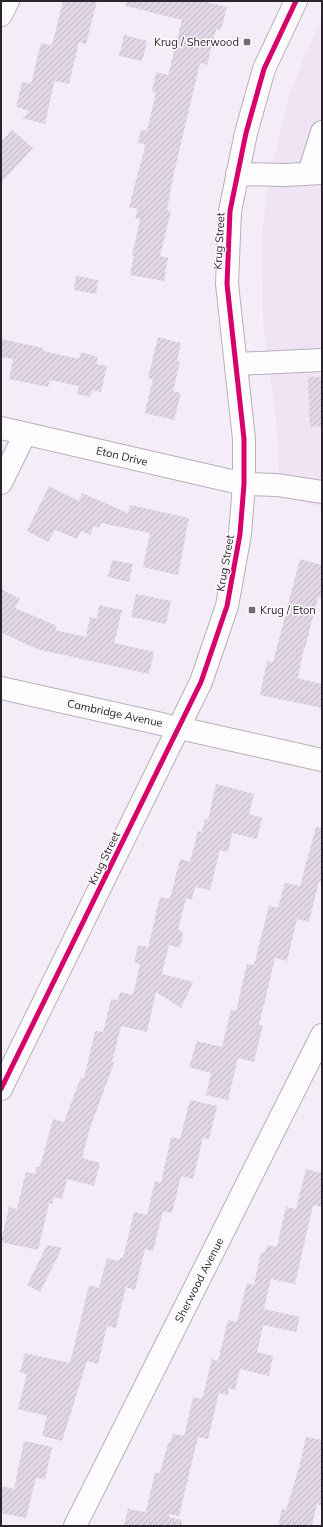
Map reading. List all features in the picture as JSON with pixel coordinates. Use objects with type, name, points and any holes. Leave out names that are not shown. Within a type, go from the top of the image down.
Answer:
[{"type":"street","points":[[1,15],[8,1]]},
{"type":"street","name":"Krug Street","points":[[1,1089],[179,727],[200,682],[227,606],[240,534],[244,484],[244,439],[228,284],[230,211],[237,174],[264,70],[296,1]]},
{"type":"street","points":[[237,174],[285,175],[316,173],[322,132]]},
{"type":"street","points":[[236,364],[322,360]]},
{"type":"street","name":"Eton Drive","points":[[1,428],[244,484],[277,484],[322,492]]},
{"type":"street","points":[[1,483],[25,434]]},
{"type":"street","name":"Cambridge Avenue","points":[[1,688],[322,760]]},
{"type":"street","name":"Sherwood Avenue","points":[[75,1526],[320,1044]]},
{"type":"shaded area","points":[[322,16],[322,507],[280,496],[276,419],[263,323],[262,236],[268,185],[289,95]]},
{"type":"building","points":[[63,1],[97,1],[86,44],[79,42],[69,84],[55,81],[54,83],[45,124],[22,118],[30,111],[16,107],[22,82],[31,84],[41,43],[52,45]]},
{"type":"building","points":[[126,1],[202,1],[227,7],[221,30],[216,29],[207,65],[200,63],[173,177],[167,210],[171,211],[160,256],[168,258],[164,281],[130,275],[134,256],[132,256],[140,219],[135,218],[138,209],[129,207],[145,147],[144,144],[138,143],[141,129],[147,131],[156,92],[152,91],[156,72],[168,75],[182,20],[126,6]]},
{"type":"building","points":[[124,35],[147,41],[142,61],[119,56]]},
{"type":"building","points":[[12,130],[33,148],[1,183],[1,142]]},
{"type":"building","points":[[76,276],[98,280],[96,294],[74,290]]},
{"type":"building","points":[[158,337],[181,343],[177,361],[180,362],[173,391],[181,393],[174,420],[145,413],[153,379],[148,378]]},
{"type":"building","points":[[1,339],[43,348],[43,351],[79,359],[81,352],[98,357],[96,364],[107,366],[101,392],[92,390],[90,397],[77,394],[79,386],[50,380],[48,387],[9,379],[13,359],[1,357]]},
{"type":"building","points":[[308,377],[322,377],[322,426],[310,427]]},
{"type":"building","points":[[49,486],[79,501],[82,493],[128,513],[130,505],[189,518],[178,575],[143,567],[149,533],[101,523],[99,528],[94,526],[90,535],[81,531],[77,539],[55,530],[48,542],[27,531]]},
{"type":"building","points":[[300,559],[322,565],[322,598],[318,597],[305,648],[304,647],[298,678],[322,684],[322,708],[260,695],[267,661],[273,662]]},
{"type":"building","points":[[112,560],[133,564],[129,582],[108,577]]},
{"type":"building","points":[[1,589],[20,599],[15,608],[57,626],[55,630],[86,637],[90,617],[97,619],[99,605],[122,610],[114,643],[154,652],[149,674],[37,649],[2,633],[1,636]]},
{"type":"building","points":[[136,594],[171,601],[166,624],[131,617]]},
{"type":"building","points":[[216,784],[254,794],[249,814],[262,818],[257,839],[232,833],[228,852],[220,850],[210,890],[195,887],[192,900],[186,898],[178,930],[183,932],[180,948],[169,945],[162,974],[193,982],[181,1008],[156,992],[147,1032],[121,1026],[112,1062],[114,1063],[90,1128],[82,1158],[100,1163],[94,1186],[67,1179],[62,1199],[54,1197],[52,1204],[49,1203],[38,1250],[1,1242],[9,1207],[17,1209],[26,1172],[35,1174],[37,1166],[40,1167],[53,1119],[64,1122],[81,1077],[84,1078],[95,1031],[103,1032],[111,999],[118,1000],[120,992],[133,995],[140,964],[134,962],[138,945],[148,947],[160,897],[170,899],[180,859],[190,862],[198,831],[202,832],[205,819],[208,820]]},
{"type":"building","points":[[316,827],[322,828],[322,882],[319,881],[309,922],[297,919],[287,961],[275,958],[259,1025],[263,1025],[254,1062],[238,1058],[228,1100],[206,1095],[211,1073],[189,1067],[197,1041],[222,1047],[231,1010],[236,1011],[247,964],[254,965],[269,906],[278,908],[285,883],[300,886]]},
{"type":"building","points":[[190,1100],[217,1106],[209,1139],[203,1138],[193,1179],[181,1176],[172,1213],[163,1211],[153,1251],[145,1249],[135,1290],[126,1287],[116,1328],[107,1326],[98,1364],[87,1361],[62,1441],[42,1436],[47,1416],[18,1409],[27,1374],[20,1372],[25,1353],[70,1363],[89,1285],[99,1288],[107,1258],[119,1261],[120,1258],[123,1258],[134,1212],[147,1215],[155,1181],[161,1183],[171,1137],[180,1139]]},
{"type":"building","points":[[306,1169],[322,1173],[322,1207],[313,1205],[295,1284],[271,1279],[264,1309],[300,1317],[296,1332],[263,1325],[257,1352],[273,1356],[269,1376],[240,1369],[235,1390],[229,1388],[228,1395],[219,1393],[208,1439],[198,1437],[179,1516],[169,1514],[169,1517],[182,1520],[181,1526],[124,1526],[128,1509],[146,1512],[155,1472],[160,1473],[168,1443],[170,1443],[173,1434],[184,1436],[193,1397],[202,1399],[212,1359],[218,1361],[228,1320],[237,1322],[247,1283],[254,1285],[261,1252],[265,1253],[267,1245],[277,1247],[286,1207],[296,1209]]},
{"type":"building","points":[[47,1245],[62,1248],[40,1292],[27,1285]]},
{"type":"building","points":[[306,1437],[322,1440],[322,1506],[317,1504],[312,1526],[278,1526],[282,1509],[286,1510],[300,1464]]},
{"type":"building","points":[[24,1441],[52,1447],[45,1479],[36,1478],[26,1518],[1,1513],[1,1486],[14,1489]]},
{"type":"cycle path","points":[[1,1089],[201,682],[227,606],[240,534],[244,484],[244,439],[227,284],[230,211],[246,133],[264,69],[296,1]]},
{"type":"place","name":"Krug / Sherwood","points":[[247,42]]},
{"type":"place","name":"Krug / Eton","points":[[252,610]]}]
